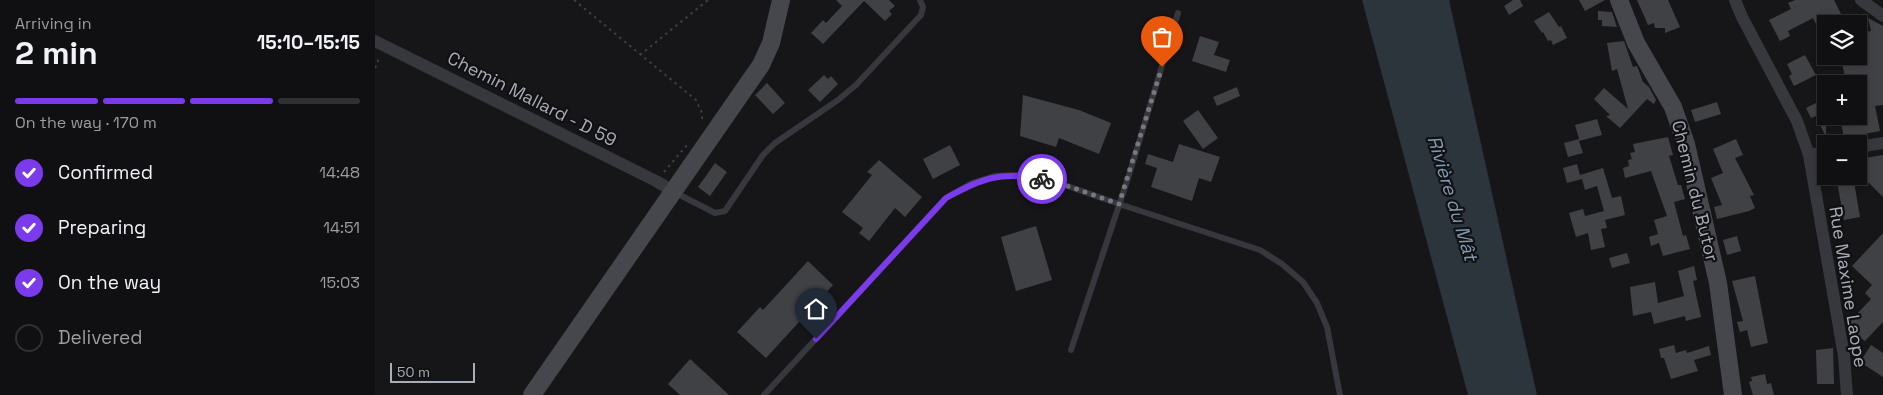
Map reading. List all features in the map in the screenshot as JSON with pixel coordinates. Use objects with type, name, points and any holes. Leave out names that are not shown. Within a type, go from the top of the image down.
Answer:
[{"type":"main road","points":[[532,395],[761,64],[771,43],[781,0]]},
{"type":"main road","name":"Chemin du Butor","points":[[1619,0],[1636,43],[1673,107],[1686,144],[1718,283],[1733,395]]},
{"type":"street","name":"Rue Maxime Laope","points":[[1735,0],[1797,121],[1809,155],[1844,356],[1847,395]]},
{"type":"street","points":[[1861,0],[1883,16]]},
{"type":"street","name":"Chemin Mallard - D 59","points":[[375,41],[673,191]]},
{"type":"street","points":[[1867,146],[1883,143]]},
{"type":"street","points":[[1809,155],[1817,154]]},
{"type":"lane","points":[[673,191],[715,213],[725,211],[763,155],[775,144],[839,100],[856,85],[921,15],[923,7],[920,0]]},
{"type":"lane","points":[[1071,350],[1119,204],[1178,13]]},
{"type":"lane","points":[[764,395],[946,198],[972,184],[995,176],[1021,175],[1059,183],[1260,250],[1282,264],[1303,282],[1317,303],[1327,327],[1340,395]]},
{"type":"path","points":[[574,0],[696,100],[702,113],[701,128]]},
{"type":"path","points":[[641,55],[709,0]]},
{"type":"path","points":[[656,181],[688,144]]},
{"type":"water","name":"Rivière du Mât","points":[[1362,0],[1449,0],[1537,395],[1468,395]]},
{"type":"building","points":[[836,0],[889,0],[895,6],[889,11],[892,14],[885,21],[864,1],[823,44],[811,33],[823,20],[826,23],[842,6]]},
{"type":"building","points":[[1513,0],[1520,0],[1523,6],[1509,15],[1504,6]]},
{"type":"building","points":[[1579,0],[1605,0],[1585,11]]},
{"type":"building","points":[[1637,0],[1668,0],[1680,27],[1665,33],[1665,28],[1655,28],[1654,23],[1648,25]]},
{"type":"building","points":[[1795,0],[1834,0],[1842,15],[1817,15],[1817,26],[1813,18],[1788,31],[1790,36],[1780,41],[1769,20],[1791,9],[1788,3]]},
{"type":"building","points":[[1598,11],[1612,12],[1617,27],[1602,26],[1602,20],[1598,20]]},
{"type":"building","points":[[1549,12],[1559,27],[1561,26],[1567,38],[1553,45],[1551,40],[1548,41],[1534,21]]},
{"type":"building","points":[[1868,18],[1883,26],[1883,105],[1875,106],[1880,131],[1859,135],[1843,135],[1842,125],[1867,125],[1867,75],[1844,75],[1843,65],[1867,65],[1867,32],[1871,31]]},
{"type":"building","points":[[1200,36],[1219,42],[1214,55],[1230,60],[1226,72],[1192,61]]},
{"type":"building","points":[[1624,41],[1633,67],[1637,66],[1643,82],[1649,87],[1656,100],[1654,104],[1647,99],[1620,128],[1606,116],[1610,115],[1594,99],[1604,88],[1628,109],[1617,69],[1612,71],[1607,43]]},
{"type":"building","points":[[1805,55],[1816,75],[1794,86],[1789,76],[1792,74],[1787,64]]},
{"type":"building","points":[[824,75],[828,79],[831,76],[838,84],[820,102],[808,90]]},
{"type":"building","points":[[767,83],[785,103],[773,114],[755,95]]},
{"type":"building","points":[[1237,87],[1240,96],[1217,106],[1213,97]]},
{"type":"building","points":[[1023,95],[1079,110],[1111,123],[1099,154],[1059,138],[1056,147],[1020,136]]},
{"type":"building","points":[[1717,102],[1721,114],[1695,122],[1691,110]]},
{"type":"building","points":[[1817,102],[1817,118],[1816,116],[1811,118],[1806,108]]},
{"type":"building","points":[[1198,110],[1218,138],[1203,149],[1183,121]]},
{"type":"building","points":[[1597,119],[1602,135],[1579,141],[1583,153],[1568,157],[1564,143],[1579,139],[1575,125]]},
{"type":"building","points":[[1820,125],[1826,125],[1825,135]]},
{"type":"building","points":[[1668,137],[1673,155],[1669,156],[1678,185],[1681,185],[1685,199],[1674,202],[1683,236],[1686,235],[1690,249],[1663,256],[1659,243],[1651,246],[1649,237],[1658,234],[1654,220],[1667,216],[1651,171],[1625,178],[1623,168],[1629,166],[1628,160],[1632,159],[1630,153],[1635,152],[1633,144]]},
{"type":"building","points":[[1736,139],[1743,155],[1735,158],[1754,195],[1750,196],[1755,208],[1717,219],[1714,207],[1722,205],[1711,178],[1723,173],[1713,149]]},
{"type":"building","points":[[1179,144],[1220,157],[1211,182],[1199,178],[1192,201],[1151,187],[1157,168],[1145,164],[1148,154],[1173,162]]},
{"type":"building","points":[[950,145],[960,165],[933,179],[923,159]]},
{"type":"building","points":[[1883,155],[1883,197],[1867,181],[1867,158]]},
{"type":"building","points":[[879,160],[922,197],[905,217],[895,208],[869,241],[859,233],[863,228],[842,212],[872,175],[867,172]]},
{"type":"building","points":[[715,163],[727,172],[710,196],[698,187]]},
{"type":"building","points":[[1577,164],[1580,175],[1603,168],[1612,198],[1621,196],[1625,215],[1605,220],[1607,228],[1601,229],[1605,247],[1591,250],[1588,233],[1576,237],[1569,213],[1583,209],[1585,216],[1604,211],[1597,186],[1585,190],[1582,179],[1567,183],[1563,168]]},
{"type":"building","points":[[1838,185],[1855,185],[1860,217],[1844,220]]},
{"type":"building","points":[[1036,226],[1052,280],[1016,291],[1001,237]]},
{"type":"building","points":[[1883,233],[1883,322],[1865,341],[1849,331],[1847,316],[1857,314],[1871,299],[1865,293],[1872,285],[1852,266]]},
{"type":"building","points":[[1737,236],[1741,251],[1727,255],[1723,240]]},
{"type":"building","points":[[1627,253],[1630,263],[1612,268],[1609,258]]},
{"type":"building","points":[[808,261],[833,285],[766,358],[737,332],[760,307],[763,310]]},
{"type":"building","points":[[1694,266],[1697,280],[1693,281],[1701,317],[1686,321],[1685,316],[1654,324],[1651,312],[1633,316],[1630,287],[1655,282],[1658,303],[1684,296],[1678,271]]},
{"type":"building","points":[[1755,276],[1768,343],[1751,347],[1747,330],[1740,332],[1737,322],[1743,321],[1732,281]]},
{"type":"building","points":[[1674,345],[1676,353],[1686,350],[1687,353],[1709,346],[1711,355],[1694,360],[1698,371],[1671,379],[1659,349]]},
{"type":"building","points":[[1871,345],[1883,353],[1883,377],[1860,362]]},
{"type":"building","points":[[1833,348],[1834,384],[1817,384],[1816,350]]},
{"type":"building","points":[[690,359],[729,395],[680,395],[668,384]]},
{"type":"building","points":[[1765,374],[1767,384],[1771,383],[1774,395],[1753,395],[1749,382],[1752,381],[1751,377]]},
{"type":"way so far","points":[[1042,179],[1119,204],[1162,67]]},
{"type":"route","points":[[816,339],[946,198],[972,184],[995,176],[1021,175],[1042,179]]}]
